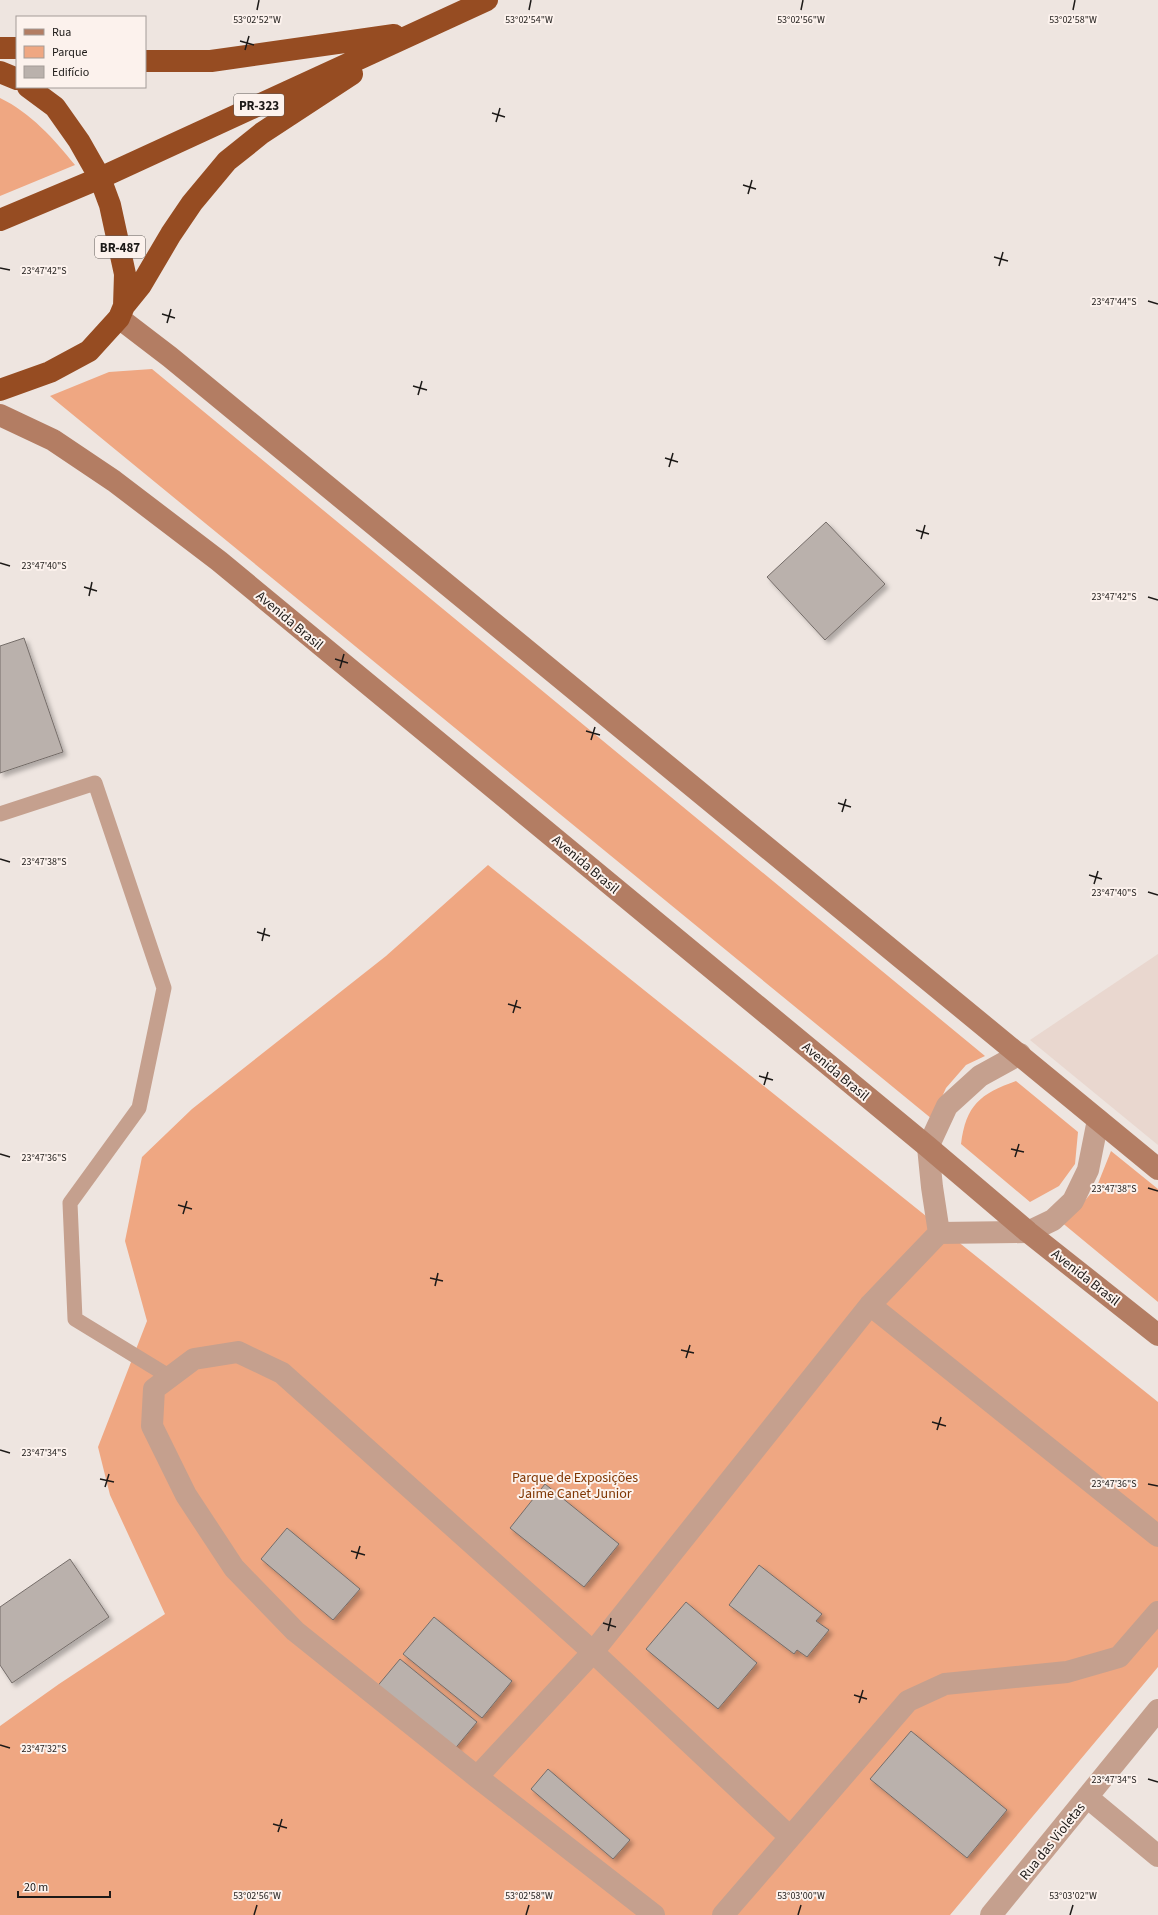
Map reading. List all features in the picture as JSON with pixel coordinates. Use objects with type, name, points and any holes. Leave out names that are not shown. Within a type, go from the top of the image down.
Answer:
[{"type":"highway","name":"PR-323","points":[[0,220],[100,178],[487,0]]},
{"type":"highway","points":[[146,61],[211,61],[417,32]]},
{"type":"highway","points":[[0,390],[50,372],[89,351],[141,285],[167,240],[188,209],[227,161],[262,133],[417,32]]},
{"type":"highway","points":[[0,48],[16,48]]},
{"type":"highway","points":[[0,72],[16,79]]},
{"type":"highway","name":"BR-487","points":[[29,88],[55,107],[79,141],[100,178],[110,205],[125,274],[121,312]]},
{"type":"main road","points":[[121,312],[170,357],[1020,1054],[1158,1170]]},
{"type":"main road","name":"Avenida Brasil","points":[[0,415],[53,440],[114,481],[219,561],[928,1147],[1028,1232],[1158,1335]]},
{"type":"street","points":[[938,1233],[928,1147],[946,1106],[980,1076],[1020,1054]]},
{"type":"street","points":[[477,1778],[593,1652],[870,1305],[938,1233],[1028,1232],[1053,1220],[1073,1201],[1088,1170],[1098,1120]]},
{"type":"street","points":[[870,1305],[1158,1536]]},
{"type":"street","points":[[654,1915],[477,1778],[295,1631],[234,1568],[186,1495],[152,1426],[154,1389],[194,1359],[238,1352],[282,1373],[593,1652],[790,1837]]},
{"type":"street","points":[[723,1915],[908,1701],[945,1684],[1067,1672],[1119,1657],[1158,1612]]},
{"type":"street","name":"Rua das Violetas","points":[[991,1915],[1158,1710]]},
{"type":"street","points":[[1088,1797],[1158,1856]]},
{"type":"lane","points":[[0,814],[95,783],[164,988],[139,1108],[70,1203],[75,1319],[170,1377]]},
{"type":"shaded area","points":[[1158,954],[1158,1145],[1030,1040]]},
{"type":"green space","points":[[0,98],[22,111],[41,127],[75,165],[0,196]]},
{"type":"green space","points":[[152,369],[985,1056],[966,1065],[946,1088],[932,1119],[50,396],[109,372]]},
{"type":"green space","name":"Parque de Exposições Jaime Canet Junior","points":[[488,865],[1158,1402],[1158,1667],[950,1915],[0,1915],[0,1726],[59,1684],[165,1614],[110,1495],[98,1447],[147,1321],[125,1241],[142,1157],[192,1109],[386,956]]},
{"type":"green space","points":[[1016,1081],[1078,1132],[1075,1164],[1059,1186],[1030,1202],[961,1144],[963,1131],[967,1120],[971,1110],[977,1103],[984,1096]]},
{"type":"green space","points":[[1111,1151],[1158,1189],[1158,1302],[1060,1221],[1082,1204],[1097,1186]]},
{"type":"building","points":[[826,522],[885,584],[825,640],[767,577]]},
{"type":"building","points":[[24,638],[63,752],[0,773],[0,646]]},
{"type":"building","points":[[545,1484],[619,1544],[584,1587],[510,1528]]},
{"type":"building","points":[[287,1528],[360,1589],[333,1620],[261,1559]]},
{"type":"building","points":[[70,1559],[109,1617],[12,1683],[0,1665],[0,1607]]},
{"type":"building","points":[[759,1565],[822,1614],[816,1621],[829,1630],[807,1657],[797,1650],[794,1654],[729,1605]]},
{"type":"building","points":[[686,1602],[757,1663],[718,1709],[646,1649]]},
{"type":"building","points":[[434,1617],[512,1681],[482,1718],[403,1654]]},
{"type":"building","points":[[400,1659],[477,1722],[453,1751],[375,1689]]},
{"type":"building","points":[[911,1731],[1007,1810],[967,1858],[870,1779]]},
{"type":"building","points":[[548,1769],[630,1840],[613,1859],[531,1789]]}]
